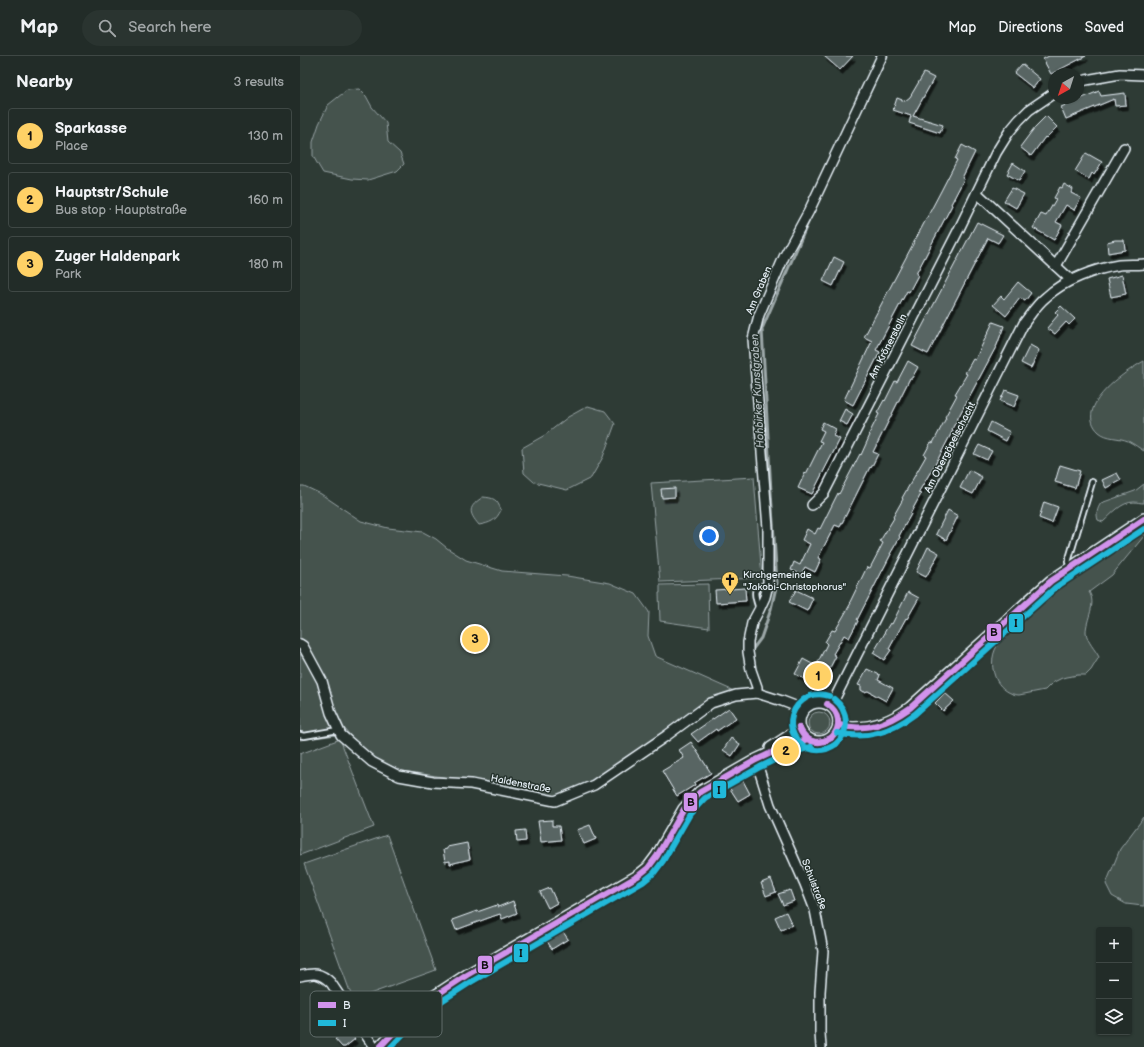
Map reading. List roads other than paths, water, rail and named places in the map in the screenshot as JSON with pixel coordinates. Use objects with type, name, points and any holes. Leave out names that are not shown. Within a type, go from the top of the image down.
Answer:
[{"type":"street","name":"Am Graben","points":[[757,693],[757,687],[751,670],[748,642],[752,623],[765,597],[768,585],[768,528],[753,339],[758,315],[784,257],[810,211],[882,56]]},
{"type":"street","points":[[1084,81],[1120,74],[1144,75]]},
{"type":"street","name":"Am Krönerstolln","points":[[812,505],[824,492],[996,153],[1009,132],[1029,110],[1048,96]]},
{"type":"street","points":[[1056,266],[1124,148]]},
{"type":"street","points":[[977,193],[1071,280]]},
{"type":"street","name":"Am Obergöpelschacht","points":[[831,706],[1024,323],[1045,297],[1071,280],[1119,265],[1144,264]]},
{"type":"street","points":[[838,725],[854,728],[888,721],[899,716],[910,708],[1052,581],[1144,518]]},
{"type":"street","name":"Haldenstraße","points":[[300,644],[303,646],[322,680],[331,713],[341,735],[372,762],[399,776],[433,782],[471,784],[555,801],[594,785],[711,703],[736,695],[757,693],[803,709]]},
{"type":"street","points":[[817,702],[831,706],[838,716],[838,729],[834,736],[825,741],[817,742],[808,739],[802,734],[798,723],[803,709],[809,704],[817,702]]},
{"type":"street","points":[[756,760],[800,729]]},
{"type":"street","points":[[442,991],[467,975],[638,876],[648,868],[657,856],[684,809],[700,792],[756,760],[808,739]]},
{"type":"street","name":"Schulstraße","points":[[756,760],[770,805],[815,910],[823,951],[820,992],[821,1047]]},
{"type":"street","points":[[300,976],[317,974],[324,977],[336,991]]},
{"type":"street","points":[[367,1037],[374,1047]]},
{"type":"street","points":[[380,1047],[390,1037]]},
{"type":"lane","points":[[1072,567],[1068,562],[1092,482]]},
{"type":"lane","points":[[300,735],[304,736],[338,730]]},
{"type":"waterway","name":"Hohbirker Kunstgraben","points":[[862,108],[887,56]]},
{"type":"waterway","name":"Hohbirker Kunstgraben","points":[[752,650],[761,638],[771,609],[777,583],[762,329],[811,216]]},
{"type":"place","name":"Kirchgemeinde \"Jakobi-Christophorus\"","points":[[730,595]]},
{"type":"place","name":"Zuger Haldenpark","points":[[475,639]]},
{"type":"place","name":"Sparkasse","points":[[818,676]]},
{"type":"place","name":"Hauptstr/Schule","points":[[786,751]]}]
